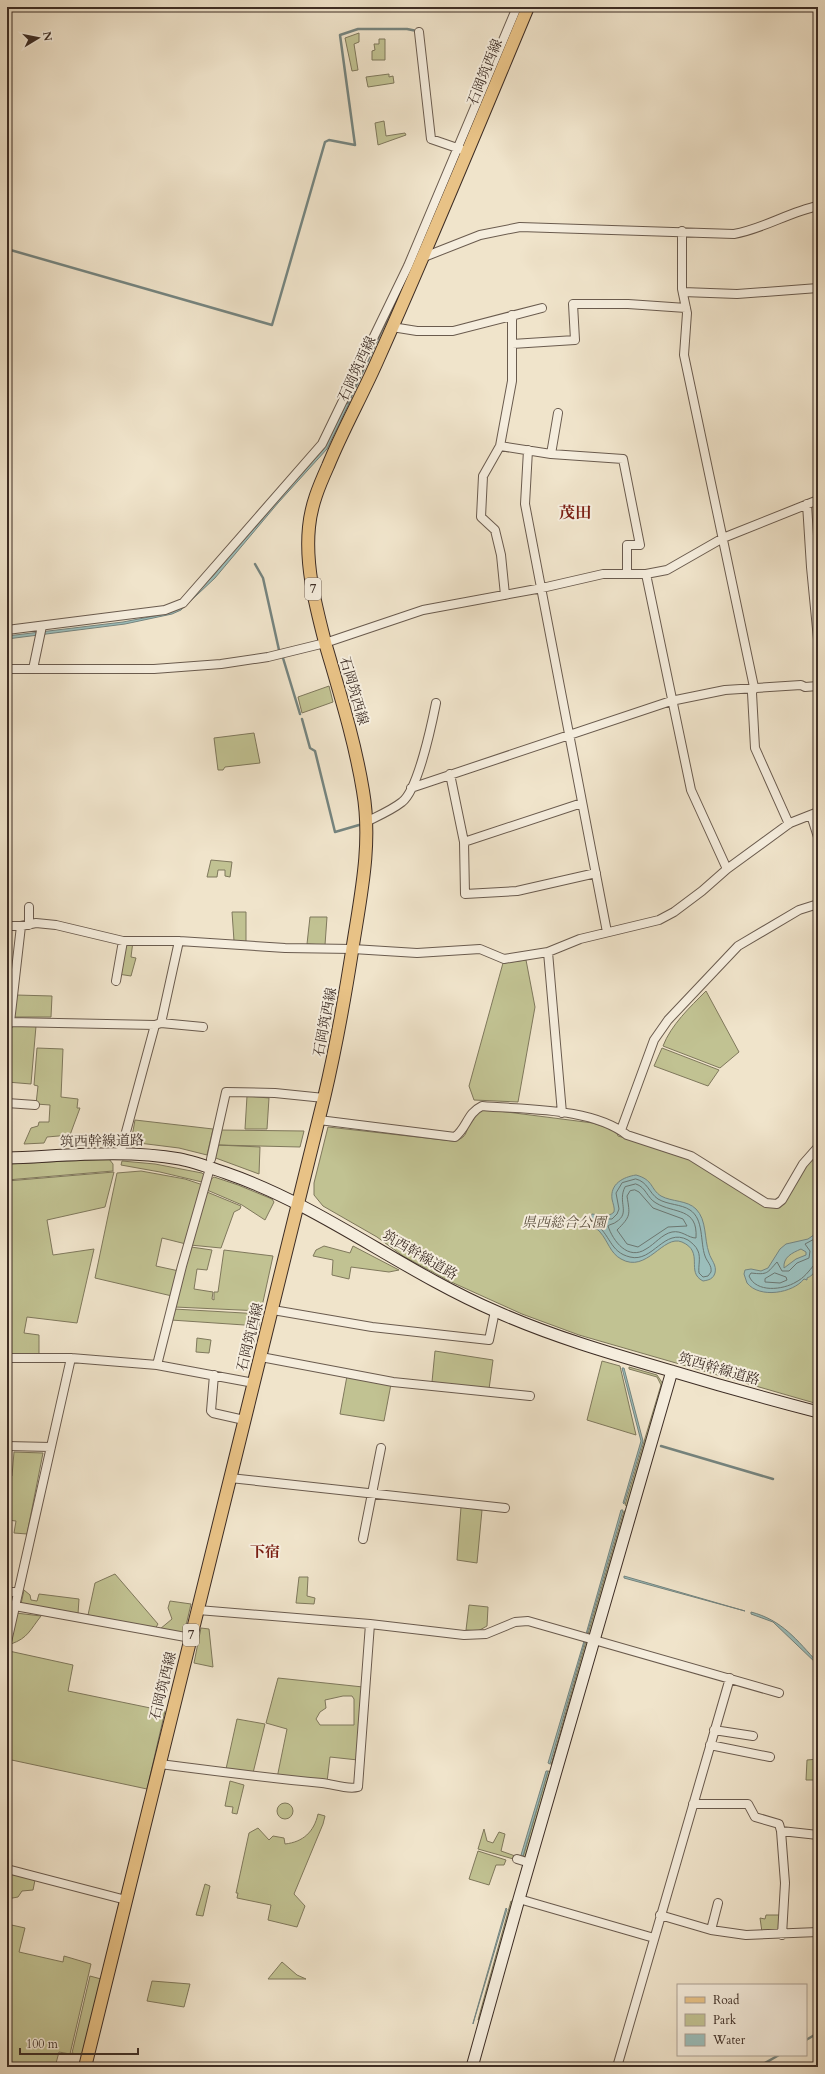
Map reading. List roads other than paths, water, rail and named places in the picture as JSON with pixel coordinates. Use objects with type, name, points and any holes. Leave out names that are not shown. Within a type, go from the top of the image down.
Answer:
[{"type":"main road","name":"石岡筑西線","points":[[85,2067],[319,1120],[340,1025],[365,869],[366,822],[364,794],[355,751],[325,643],[310,578],[308,543],[311,515],[317,492],[392,327],[413,268],[424,257],[463,150],[528,7]]},
{"type":"street","points":[[7,630],[165,610],[183,603],[322,444],[413,268],[463,150],[517,7]]},
{"type":"street","points":[[419,32],[431,139],[463,150]]},
{"type":"street","points":[[424,257],[480,235],[520,227],[682,231],[723,234],[745,232],[800,211],[818,206]]},
{"type":"street","points":[[682,231],[683,292],[686,308],[684,355],[754,687],[752,693],[752,724],[755,748],[789,824]]},
{"type":"street","points":[[683,292],[743,293],[818,288]]},
{"type":"street","points":[[512,344],[575,340],[573,304],[628,304],[686,308]]},
{"type":"street","points":[[392,327],[417,331],[453,332],[542,308]]},
{"type":"street","points":[[505,595],[501,555],[495,530],[480,517],[483,476],[500,446],[512,382],[512,315]]},
{"type":"street","points":[[551,454],[558,413]]},
{"type":"street","points":[[500,446],[551,454],[623,459],[640,545],[627,545],[627,574]]},
{"type":"street","points":[[528,450],[525,504],[607,932]]},
{"type":"street","points":[[7,669],[151,669],[220,664],[268,657],[325,643],[423,610],[542,588],[603,574],[646,574],[667,570],[723,538],[818,500]]},
{"type":"street","points":[[807,504],[810,567],[818,639]]},
{"type":"street","points":[[646,574],[671,701],[691,790],[727,869]]},
{"type":"street","points":[[33,669],[42,626]]},
{"type":"street","points":[[412,788],[671,701],[725,690],[754,687],[818,686]]},
{"type":"street","points":[[366,822],[403,802],[412,788],[428,739],[436,703]]},
{"type":"street","points":[[450,774],[464,842],[465,894],[517,891],[596,873]]},
{"type":"street","points":[[464,842],[582,803]]},
{"type":"street","points":[[7,926],[36,923],[56,925],[123,941],[179,941],[285,948],[352,949],[416,953],[480,949],[504,959],[548,952],[580,939],[659,920],[674,912],[702,892],[727,869],[789,824],[815,814],[818,837]]},
{"type":"street","points":[[621,1130],[654,1040],[668,1020],[738,946],[800,910],[818,904]]},
{"type":"street","points":[[29,907],[11,989],[8,1024],[158,1024],[203,1027]]},
{"type":"street","points":[[116,981],[123,941]]},
{"type":"street","points":[[120,1154],[158,1024],[179,941]]},
{"type":"street","points":[[548,952],[562,1113]]},
{"type":"street","points":[[157,1365],[182,1266],[211,1164],[226,1092],[275,1093],[324,1098]]},
{"type":"street","points":[[7,1103],[35,1105]]},
{"type":"street","points":[[319,1120],[455,1137],[462,1132],[472,1112],[482,1106],[562,1113],[594,1119],[627,1134],[691,1156],[766,1203],[777,1204],[782,1200],[803,1164],[818,1147]]},
{"type":"street","name":"筑西幹線道路","points":[[7,1158],[120,1154],[160,1156],[211,1164],[299,1203],[447,1288],[495,1311],[556,1335],[672,1371],[818,1412]]},
{"type":"street","points":[[273,1310],[372,1327],[489,1340],[495,1311]]},
{"type":"street","points":[[261,1357],[394,1382],[530,1396]]},
{"type":"street","points":[[7,1358],[71,1358],[157,1365],[254,1383]]},
{"type":"street","points":[[7,1642],[71,1358]]},
{"type":"street","points":[[472,2067],[519,1899],[672,1371]]},
{"type":"street","points":[[214,1375],[211,1411],[213,1413],[244,1420]]},
{"type":"street","points":[[7,1446],[51,1447]]},
{"type":"street","points":[[363,1539],[380,1448]]},
{"type":"street","points":[[230,1478],[505,1508]]},
{"type":"street","points":[[7,1592],[18,1592]]},
{"type":"street","points":[[15,1606],[191,1638]]},
{"type":"street","points":[[198,1610],[370,1624],[464,1635],[486,1634],[515,1622],[528,1621],[780,1693]]},
{"type":"street","points":[[160,1764],[353,1788],[358,1787],[370,1624]]},
{"type":"street","points":[[617,2067],[730,1678]]},
{"type":"street","points":[[714,1730],[753,1736]]},
{"type":"street","points":[[710,1745],[770,1756]]},
{"type":"street","points":[[693,1804],[748,1804],[755,1817],[774,1821],[779,1824],[781,1831],[785,1883],[782,1935]]},
{"type":"street","points":[[781,1831],[818,1835]]},
{"type":"street","points":[[518,1859],[530,1862]]},
{"type":"street","points":[[7,1869],[126,1900]]},
{"type":"street","points":[[519,1899],[654,1938]]},
{"type":"street","points":[[711,1930],[718,1903]]},
{"type":"street","points":[[660,1915],[711,1930],[746,1935],[782,1935],[818,1932]]},
{"type":"water","points":[[348,400],[350,401],[327,449],[278,503],[215,578],[181,610],[172,614],[125,624],[7,639],[7,636],[123,622],[165,614],[184,605],[213,576],[248,533],[324,449]]},
{"type":"water","points":[[636,1175],[646,1179],[661,1196],[688,1204],[700,1213],[704,1224],[707,1248],[715,1267],[715,1273],[712,1278],[703,1281],[698,1277],[695,1273],[694,1256],[692,1251],[689,1246],[682,1242],[675,1241],[668,1243],[639,1262],[630,1262],[621,1259],[614,1254],[603,1235],[588,1224],[592,1214],[607,1216],[614,1212],[612,1194],[615,1185],[626,1177]]},
{"type":"water","points":[[818,1232],[818,1264],[812,1275],[807,1278],[807,1280],[804,1279],[799,1284],[785,1291],[776,1292],[760,1291],[747,1283],[744,1274],[745,1270],[751,1269],[761,1271],[768,1268],[780,1249],[786,1244],[808,1239]],"holes":[[[801,1249],[806,1252],[806,1255],[796,1259],[784,1268],[785,1261],[791,1254]]]},
{"type":"water","points":[[622,1368],[624,1368],[643,1441],[624,1504],[623,1503],[641,1441]]},
{"type":"water","points":[[621,1510],[623,1510],[586,1634]]},
{"type":"water","points":[[624,1576],[745,1611],[624,1578]]},
{"type":"water","points":[[751,1612],[772,1620],[788,1632],[803,1646],[818,1663],[818,1665],[773,1622],[751,1614]]},
{"type":"water","points":[[585,1641],[550,1764],[548,1763]]},
{"type":"water","points":[[546,1771],[548,1771],[523,1856],[521,1855]]},
{"type":"water","points":[[506,1908],[507,1909],[473,2024],[473,2023]]},
{"type":"waterway","points":[[7,249],[272,325],[325,142],[329,140],[355,145],[340,35],[358,29],[407,29],[417,31]]},
{"type":"waterway","points":[[348,403],[394,304]]},
{"type":"waterway","points":[[255,564],[263,578],[279,650]]},
{"type":"waterway","points":[[283,658],[300,714]]},
{"type":"waterway","points":[[302,719],[310,748],[315,751],[335,832],[359,825]]},
{"type":"waterway","points":[[661,1446],[773,1479]]},
{"type":"waterway","points":[[807,2039],[818,2033]]},
{"type":"waterway","points":[[758,2067],[777,2056]]},
{"type":"district","name":"茂田","points":[[575,513]]},
{"type":"district","name":"下宿","points":[[265,1552]]},
{"type":"park label","name":"県西総合公園","points":[[564,1222]]}]
